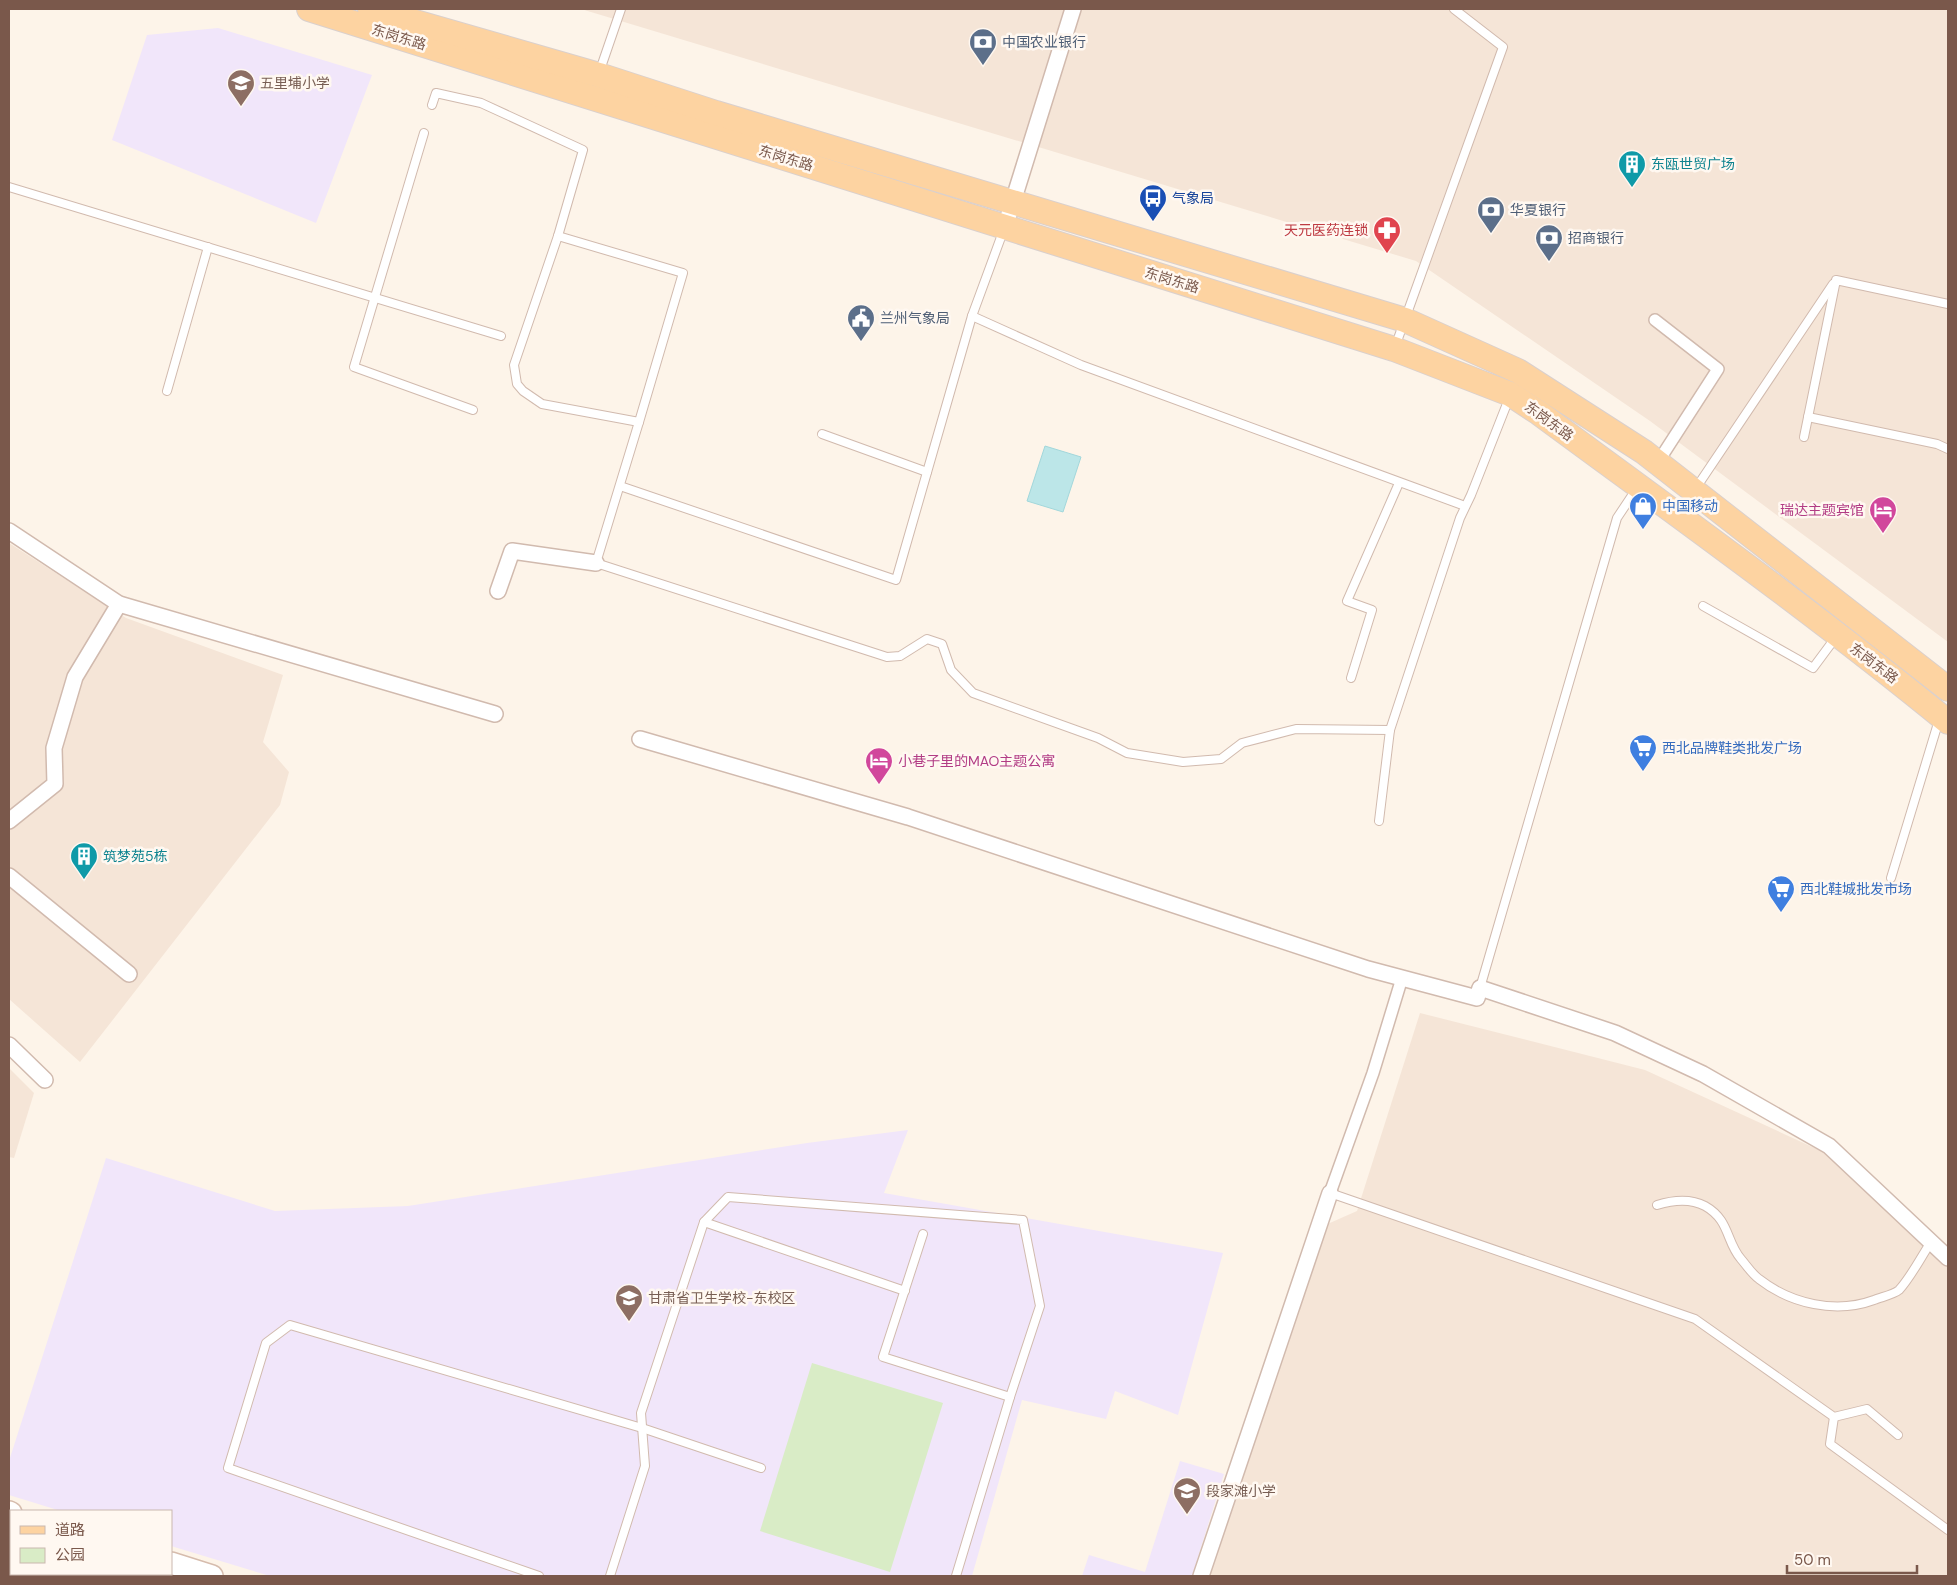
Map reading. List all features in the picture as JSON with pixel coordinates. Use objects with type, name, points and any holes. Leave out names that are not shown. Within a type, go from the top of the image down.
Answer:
[{"type":"main road","name":"东岗东路","points":[[309,9],[412,24],[599,75],[716,113],[1405,320],[1518,371],[1658,462],[1948,688]]},
{"type":"main road","name":"东岗东路","points":[[370,9],[1005,227],[1394,349],[1510,394],[1539,413],[1837,635],[1944,719]]},
{"type":"main road","points":[[172,1563],[212,1576]]},
{"type":"street","points":[[1005,227],[1073,9]]},
{"type":"street","points":[[1655,320],[1718,369],[1658,462]]},
{"type":"street","points":[[9,531],[119,604],[495,714]]},
{"type":"street","points":[[498,591],[512,551],[596,563]]},
{"type":"street","points":[[9,821],[55,784],[54,748],[75,677],[119,604]]},
{"type":"street","points":[[640,739],[908,817],[1178,907],[1402,978],[1477,998],[1480,988],[1615,1033],[1711,1079],[1829,1146],[1948,1258]]},
{"type":"street","points":[[9,876],[129,974]]},
{"type":"street","points":[[1201,1576],[1330,1193],[1373,1073],[1402,978]]},
{"type":"street","points":[[9,1045],[45,1080]]},
{"type":"lane","points":[[599,75],[621,9]]},
{"type":"lane","points":[[1394,349],[1503,47],[1454,9]]},
{"type":"lane","points":[[432,104],[436,93],[481,103],[583,150],[558,236],[514,365],[516,384],[522,391],[542,404],[639,422]]},
{"type":"lane","points":[[424,133],[354,367],[473,410]]},
{"type":"lane","points":[[9,187],[501,336]]},
{"type":"lane","points":[[620,486],[896,580],[972,316],[1005,227]]},
{"type":"lane","points":[[558,236],[683,273],[596,563],[887,658],[900,656],[927,639],[942,644],[951,670],[973,693],[1098,738],[1128,753],[1183,762],[1221,759],[1242,743],[1296,729],[1390,730]]},
{"type":"lane","points":[[167,391],[208,247]]},
{"type":"lane","points":[[1836,280],[1948,304]]},
{"type":"lane","points":[[1804,437],[1836,280]]},
{"type":"lane","points":[[1694,490],[1836,280]]},
{"type":"lane","points":[[972,316],[1081,365],[1465,506]]},
{"type":"lane","points":[[1379,822],[1390,730],[1460,518],[1510,394]]},
{"type":"lane","points":[[1808,417],[1937,444],[1948,449]]},
{"type":"lane","points":[[822,434],[927,472]]},
{"type":"lane","points":[[1351,678],[1372,610],[1347,601],[1399,483]]},
{"type":"lane","points":[[1480,988],[1617,518],[1638,487]]},
{"type":"lane","points":[[1703,606],[1814,668],[1837,635]]},
{"type":"lane","points":[[1891,878],[1944,719]]},
{"type":"lane","points":[[1330,1193],[1695,1319],[1834,1417],[1867,1409],[1898,1435]]},
{"type":"lane","points":[[610,1576],[644,1466],[640,1413],[704,1222],[728,1197],[1023,1220],[1040,1306],[1010,1397],[956,1576]]},
{"type":"lane","points":[[1657,1205],[1673,1200],[1689,1201],[1705,1206],[1718,1216],[1727,1229],[1738,1256],[1757,1278],[1782,1294],[1820,1306],[1860,1305],[1898,1291],[1931,1242]]},
{"type":"lane","points":[[704,1222],[905,1291]]},
{"type":"lane","points":[[924,1234],[883,1357],[1010,1397]]},
{"type":"lane","points":[[540,1576],[228,1468],[266,1343],[290,1325],[642,1428],[761,1468]]},
{"type":"lane","points":[[1834,1417],[1830,1444],[1948,1530]]},
{"type":"shaded area","points":[[581,9],[1948,9],[1948,642],[1650,421],[1416,261]]},
{"type":"shaded area","name":"五里埔小学","points":[[218,28],[372,75],[316,223],[112,140],[147,35]]},
{"type":"shaded area","points":[[9,543],[126,618],[283,675],[263,742],[289,772],[280,805],[80,1062],[9,999]]},
{"type":"shaded area","points":[[1420,1013],[1645,1070],[1856,1167],[1948,1247],[1948,1576],[1205,1576],[1323,1226],[1357,1211]]},
{"type":"shaded area","points":[[9,1068],[34,1093],[14,1158],[9,1157]]},
{"type":"shaded area","name":"甘肃省卫生学校-东校区","points":[[908,1130],[884,1193],[1223,1253],[1178,1415],[1115,1391],[1106,1419],[1022,1400],[972,1576],[270,1576],[172,1546],[172,1510],[58,1510],[9,1495],[9,1461],[106,1158],[275,1211],[408,1206],[807,1143]]},
{"type":"shaded area","name":"段家滩小学","points":[[1180,1461],[1224,1474],[1192,1576],[1082,1576],[1089,1555],[1145,1572]]},
{"type":"shaded area","points":[[9,1531],[10,1575],[151,1576],[9,1576]]},
{"type":"green space","points":[[812,1363],[943,1403],[890,1572],[760,1531]]},
{"type":"water","points":[[1045,446],[1081,457],[1063,512],[1027,501]]},
{"type":"place","name":"中国农业银行","points":[[983,66]]},
{"type":"place","name":"五里埔小学","points":[[241,107]]},
{"type":"place","name":"东瓯世贸广场","points":[[1632,188]]},
{"type":"place","name":"气象局","points":[[1153,222]]},
{"type":"place","name":"华夏银行","points":[[1491,234]]},
{"type":"place","name":"天元医药连锁","points":[[1387,254]]},
{"type":"place","name":"招商银行","points":[[1549,262]]},
{"type":"place","name":"兰州气象局","points":[[861,342]]},
{"type":"place","name":"中国移动","points":[[1643,530]]},
{"type":"place","name":"瑞达主题宾馆","points":[[1883,534]]},
{"type":"place","name":"西北品牌鞋类批发广场","points":[[1643,772]]},
{"type":"place","name":"小巷子里的MAO主题公寓","points":[[879,785]]},
{"type":"place","name":"筑梦苑5栋","points":[[84,880]]},
{"type":"place","name":"西北鞋城批发市场","points":[[1781,913]]},
{"type":"place","name":"甘肃省卫生学校-东校区","points":[[629,1322]]},
{"type":"place","name":"段家滩小学","points":[[1187,1515]]}]
